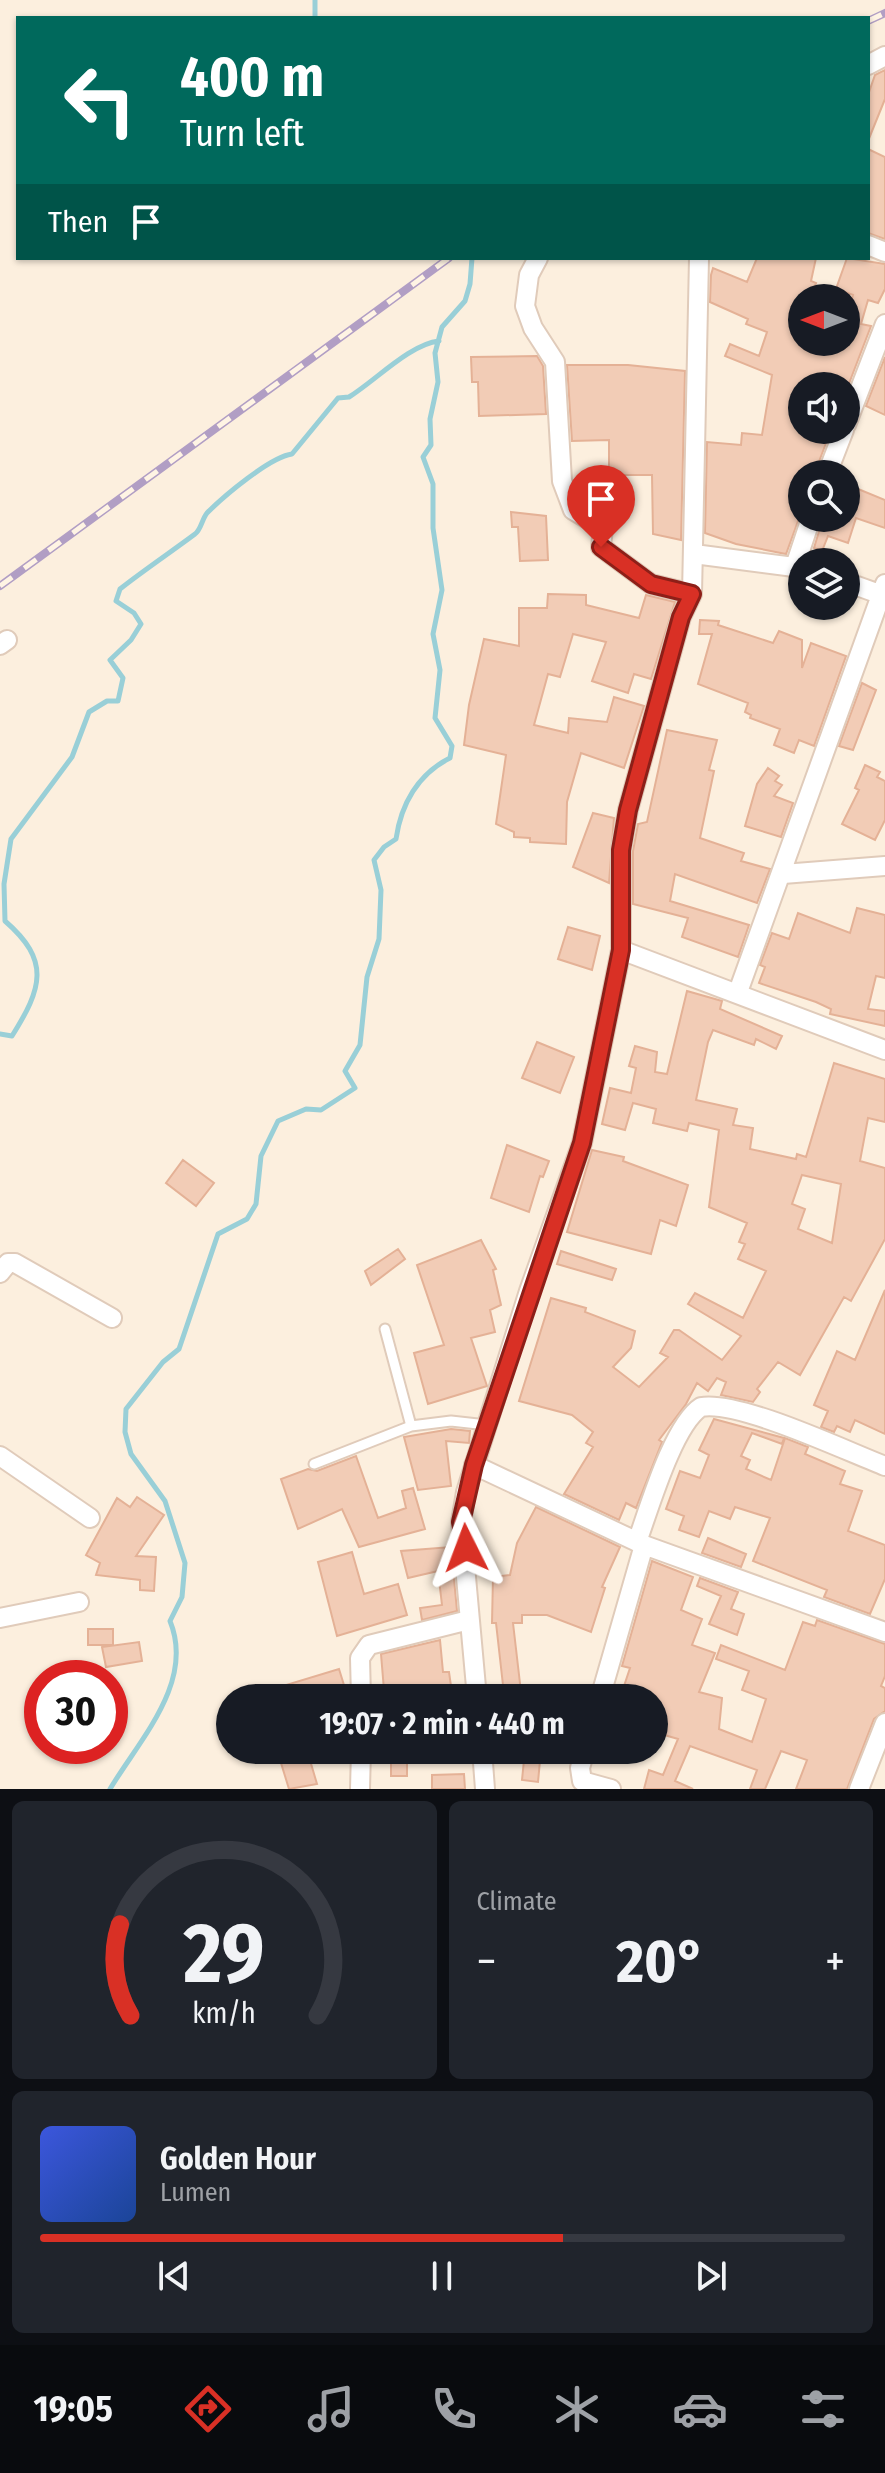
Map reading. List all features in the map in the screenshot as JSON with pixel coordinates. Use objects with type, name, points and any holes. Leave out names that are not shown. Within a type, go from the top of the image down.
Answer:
[{"type":"street","points":[[537,260],[529,275],[525,306],[533,328],[555,362],[562,481],[573,510],[603,528],[601,547],[651,584],[692,594]]},
{"type":"street","points":[[476,1684],[461,1522],[474,1465],[582,1143],[621,950],[621,850],[628,810],[681,617],[692,594],[699,260]]},
{"type":"street","points":[[860,389],[885,324]]},
{"type":"street","points":[[694,554],[788,566]]},
{"type":"street","points":[[738,992],[884,591],[860,585]]},
{"type":"street","points":[[783,874],[885,866]]},
{"type":"street","points":[[621,950],[885,1050]]},
{"type":"street","points":[[0,1273],[8,1263],[15,1263],[112,1318]]},
{"type":"street","points":[[604,1684],[640,1543],[665,1465],[684,1427],[701,1407],[727,1408],[773,1422],[885,1466]]},
{"type":"street","points":[[0,1456],[90,1518]]},
{"type":"street","points":[[474,1465],[640,1543],[885,1632]]},
{"type":"street","points":[[0,1618],[79,1602]]},
{"type":"street","points":[[361,1684],[360,1658],[369,1645],[469,1620]]},
{"type":"street","points":[[859,1789],[878,1767],[885,1723]]},
{"type":"street","points":[[360,1789],[361,1764]]},
{"type":"street","points":[[483,1764],[485,1789]]},
{"type":"street","points":[[581,1764],[582,1781],[611,1789]]},
{"type":"lane","points":[[385,1329],[411,1426]]},
{"type":"lane","points":[[314,1464],[411,1426],[451,1421],[487,1425]]},
{"type":"building","points":[[885,70],[885,99],[870,136],[870,89],[875,75]]},
{"type":"building","points":[[870,150],[885,157],[885,239],[870,234]]},
{"type":"building","points":[[756,260],[816,260],[811,281],[816,284],[788,284],[788,356],[860,356],[853,372],[788,372],[788,444],[826,444],[820,460],[788,460],[788,532],[794,532],[786,554],[736,544],[705,533],[707,442],[741,445],[742,433],[762,435],[772,375],[725,356],[730,344],[759,356],[767,332],[746,324],[748,319],[710,302],[713,268],[747,282]]},
{"type":"building","points":[[846,260],[885,264],[885,289],[878,303],[868,300],[861,324],[871,326],[860,355],[860,284],[838,284]]},
{"type":"building","points":[[537,356],[543,366],[546,414],[479,416],[478,382],[472,382],[471,357]]},
{"type":"building","points":[[885,357],[885,415],[866,406]]},
{"type":"building","points":[[567,365],[628,365],[685,371],[681,540],[653,534],[652,475],[609,475],[609,440],[572,441]]},
{"type":"building","points":[[860,490],[885,500],[885,528],[860,519]]},
{"type":"building","points":[[511,512],[546,516],[548,560],[520,561],[518,527],[512,527]]},
{"type":"building","points":[[819,532],[852,532],[848,543],[828,536],[823,548],[814,548]]},
{"type":"building","points":[[548,594],[586,595],[586,605],[639,618],[646,595],[675,602],[651,679],[634,674],[628,693],[592,681],[606,642],[573,634],[560,677],[548,674],[534,725],[568,733],[569,718],[607,722],[614,697],[644,706],[624,768],[581,753],[567,802],[566,844],[530,842],[530,838],[514,837],[514,832],[496,824],[506,755],[464,745],[469,705],[484,639],[519,646],[519,608],[547,608]]},
{"type":"building","points":[[700,620],[719,621],[718,625],[773,643],[779,631],[802,640],[802,668],[811,643],[846,656],[814,746],[799,740],[794,753],[774,745],[780,729],[750,718],[751,715],[745,712],[748,703],[698,684],[712,634],[699,634]]},
{"type":"building","points":[[862,683],[876,690],[853,750],[839,746]]},
{"type":"building","points":[[667,730],[717,740],[709,770],[714,771],[700,838],[744,853],[741,861],[770,869],[757,903],[675,874],[670,901],[749,925],[738,957],[682,937],[688,918],[633,904],[633,851],[638,824],[647,822]]},
{"type":"building","points":[[865,765],[880,772],[877,777],[885,781],[885,820],[875,840],[842,824],[859,790],[855,788]]},
{"type":"building","points":[[768,768],[779,776],[775,781],[782,785],[774,796],[793,803],[781,837],[745,826],[757,784]]},
{"type":"building","points":[[593,813],[614,818],[609,883],[573,867]]},
{"type":"building","points":[[857,908],[885,915],[885,978],[876,976],[868,1009],[885,1011],[885,1026],[830,1014],[831,1009],[816,1002],[759,983],[765,967],[760,965],[772,933],[789,939],[798,913],[850,933]]},
{"type":"building","points":[[568,927],[600,936],[592,970],[558,959]]},
{"type":"building","points":[[687,991],[722,1001],[720,1009],[782,1036],[776,1049],[756,1039],[754,1045],[713,1030],[708,1042],[696,1100],[737,1109],[733,1125],[753,1128],[750,1149],[796,1159],[797,1154],[806,1157],[834,1063],[885,1079],[885,1122],[868,1118],[860,1161],[885,1168],[885,1239],[851,1301],[844,1297],[800,1375],[778,1362],[757,1389],[760,1392],[753,1402],[721,1395],[726,1382],[717,1378],[708,1391],[697,1383],[686,1404],[659,1440],[662,1442],[636,1508],[626,1503],[619,1520],[564,1494],[593,1447],[586,1443],[593,1432],[572,1415],[519,1401],[551,1298],[586,1308],[585,1312],[635,1331],[631,1348],[613,1367],[639,1387],[668,1357],[660,1353],[674,1330],[679,1330],[722,1360],[741,1336],[688,1304],[695,1293],[743,1318],[766,1271],[738,1259],[745,1244],[739,1242],[747,1223],[709,1207],[719,1130],[689,1123],[687,1131],[653,1123],[656,1109],[633,1103],[625,1130],[602,1124],[610,1088],[631,1093],[636,1068],[629,1066],[635,1046],[657,1052],[655,1072],[667,1074]],"holes":[[[802,1175],[841,1184],[832,1243],[798,1229],[805,1209],[792,1204]]]},
{"type":"building","points":[[537,1042],[574,1057],[560,1093],[522,1078]]},
{"type":"building","points":[[507,1145],[549,1161],[543,1177],[540,1176],[529,1212],[491,1198]]},
{"type":"building","points":[[592,1150],[624,1157],[623,1161],[688,1185],[676,1226],[660,1220],[651,1254],[567,1232]]},
{"type":"building","points":[[183,1160],[214,1183],[196,1206],[166,1183]]},
{"type":"building","points":[[481,1240],[496,1269],[493,1270],[501,1305],[490,1310],[495,1332],[471,1338],[487,1386],[428,1404],[414,1353],[444,1345],[417,1265]]},
{"type":"building","points":[[398,1249],[405,1259],[371,1285],[365,1271]]},
{"type":"building","points":[[561,1251],[616,1269],[612,1280],[557,1264]]},
{"type":"building","points":[[885,1290],[885,1434],[855,1420],[850,1432],[837,1426],[834,1432],[821,1427],[828,1411],[814,1405],[837,1351],[855,1360]]},
{"type":"building","points":[[714,1419],[784,1438],[782,1444],[752,1433],[741,1456],[750,1460],[746,1469],[771,1480],[785,1438],[808,1447],[805,1454],[845,1471],[840,1484],[862,1491],[848,1531],[885,1545],[885,1579],[870,1614],[824,1597],[827,1590],[753,1561],[770,1518],[735,1507],[730,1519],[709,1511],[699,1537],[679,1530],[684,1516],[666,1509],[680,1471],[700,1478],[709,1455],[699,1450]]},
{"type":"building","points":[[451,1429],[470,1431],[469,1443],[446,1441],[451,1486],[418,1490],[404,1437]]},
{"type":"building","points":[[356,1456],[378,1518],[406,1508],[402,1491],[413,1488],[425,1529],[359,1547],[342,1509],[298,1529],[281,1479],[308,1469],[317,1471]]},
{"type":"building","points":[[137,1497],[164,1515],[136,1556],[156,1557],[154,1591],[140,1590],[140,1580],[96,1575],[100,1563],[86,1555],[117,1498],[130,1507]]},
{"type":"building","points":[[536,1507],[620,1547],[602,1587],[605,1588],[591,1632],[547,1615],[522,1615],[522,1623],[513,1623],[520,1684],[503,1684],[496,1623],[492,1623],[493,1577],[510,1575],[517,1543]]},
{"type":"building","points":[[708,1538],[746,1554],[741,1567],[702,1553]]},
{"type":"building","points":[[451,1547],[457,1611],[422,1620],[420,1608],[442,1605],[438,1571],[408,1578],[401,1551]]},
{"type":"building","points":[[352,1552],[364,1594],[398,1584],[407,1615],[337,1636],[318,1562]]},
{"type":"building","points":[[652,1561],[693,1577],[681,1610],[702,1619],[692,1645],[715,1653],[699,1692],[722,1698],[719,1729],[752,1742],[766,1699],[742,1690],[749,1671],[716,1659],[721,1645],[785,1670],[803,1622],[815,1626],[817,1620],[885,1644],[885,1676],[881,1686],[885,1688],[885,1711],[874,1719],[847,1789],[796,1789],[807,1760],[781,1751],[765,1789],[750,1789],[757,1770],[690,1746],[675,1781],[693,1789],[644,1789],[649,1770],[663,1775],[678,1739],[668,1736],[668,1684],[625,1684],[630,1668],[622,1666]]},
{"type":"building","points":[[700,1578],[738,1592],[731,1609],[744,1614],[737,1635],[709,1624],[721,1596],[697,1586]]},
{"type":"building","points":[[88,1629],[113,1629],[113,1645],[88,1645]]},
{"type":"building","points":[[440,1640],[443,1672],[449,1672],[451,1684],[384,1684],[381,1654]]},
{"type":"building","points":[[139,1642],[142,1661],[128,1663],[128,1660],[105,1660],[102,1647]]},
{"type":"building","points":[[339,1669],[344,1684],[289,1684]]},
{"type":"building","points":[[281,1764],[311,1764],[317,1784],[289,1789]]},
{"type":"building","points":[[391,1764],[407,1764],[407,1776],[391,1776]]},
{"type":"building","points":[[524,1764],[540,1764],[538,1782],[522,1780]]},
{"type":"building","points":[[464,1774],[465,1789],[432,1789],[432,1775]]},
{"type":"waterway","points":[[315,0],[315,16]]},
{"type":"waterway","points":[[110,1789],[149,1730],[170,1688],[176,1644],[170,1621],[182,1597],[185,1563],[165,1501],[131,1454],[125,1432],[126,1409],[163,1362],[179,1349],[218,1234],[247,1219],[256,1204],[261,1156],[278,1121],[306,1109],[321,1110],[355,1088],[345,1071],[360,1045],[367,977],[379,939],[381,890],[374,860],[384,847],[396,839],[402,814],[420,781],[450,758],[452,746],[435,718],[440,670],[433,634],[442,590],[433,528],[433,484],[423,457],[431,445],[430,419],[438,382],[435,353],[442,327],[465,301],[472,260]]},
{"type":"waterway","points":[[0,1034],[12,1036],[30,1003],[37,976],[30,949],[5,921],[4,884],[11,839],[72,757],[89,712],[107,701],[118,701],[123,678],[110,660],[131,640],[141,624],[134,613],[116,601],[120,589],[195,534],[207,513],[236,488],[272,462],[292,454],[338,398],[349,397],[416,349],[439,341]]},
{"type":"railway","points":[[870,20],[885,13]]},
{"type":"railway","points":[[0,586],[446,260]]},
{"type":"route","points":[[466,1548],[461,1522],[466,1492],[529,1291],[582,1143],[621,950],[621,850],[628,810],[681,617],[692,594],[651,584],[601,547]]}]
